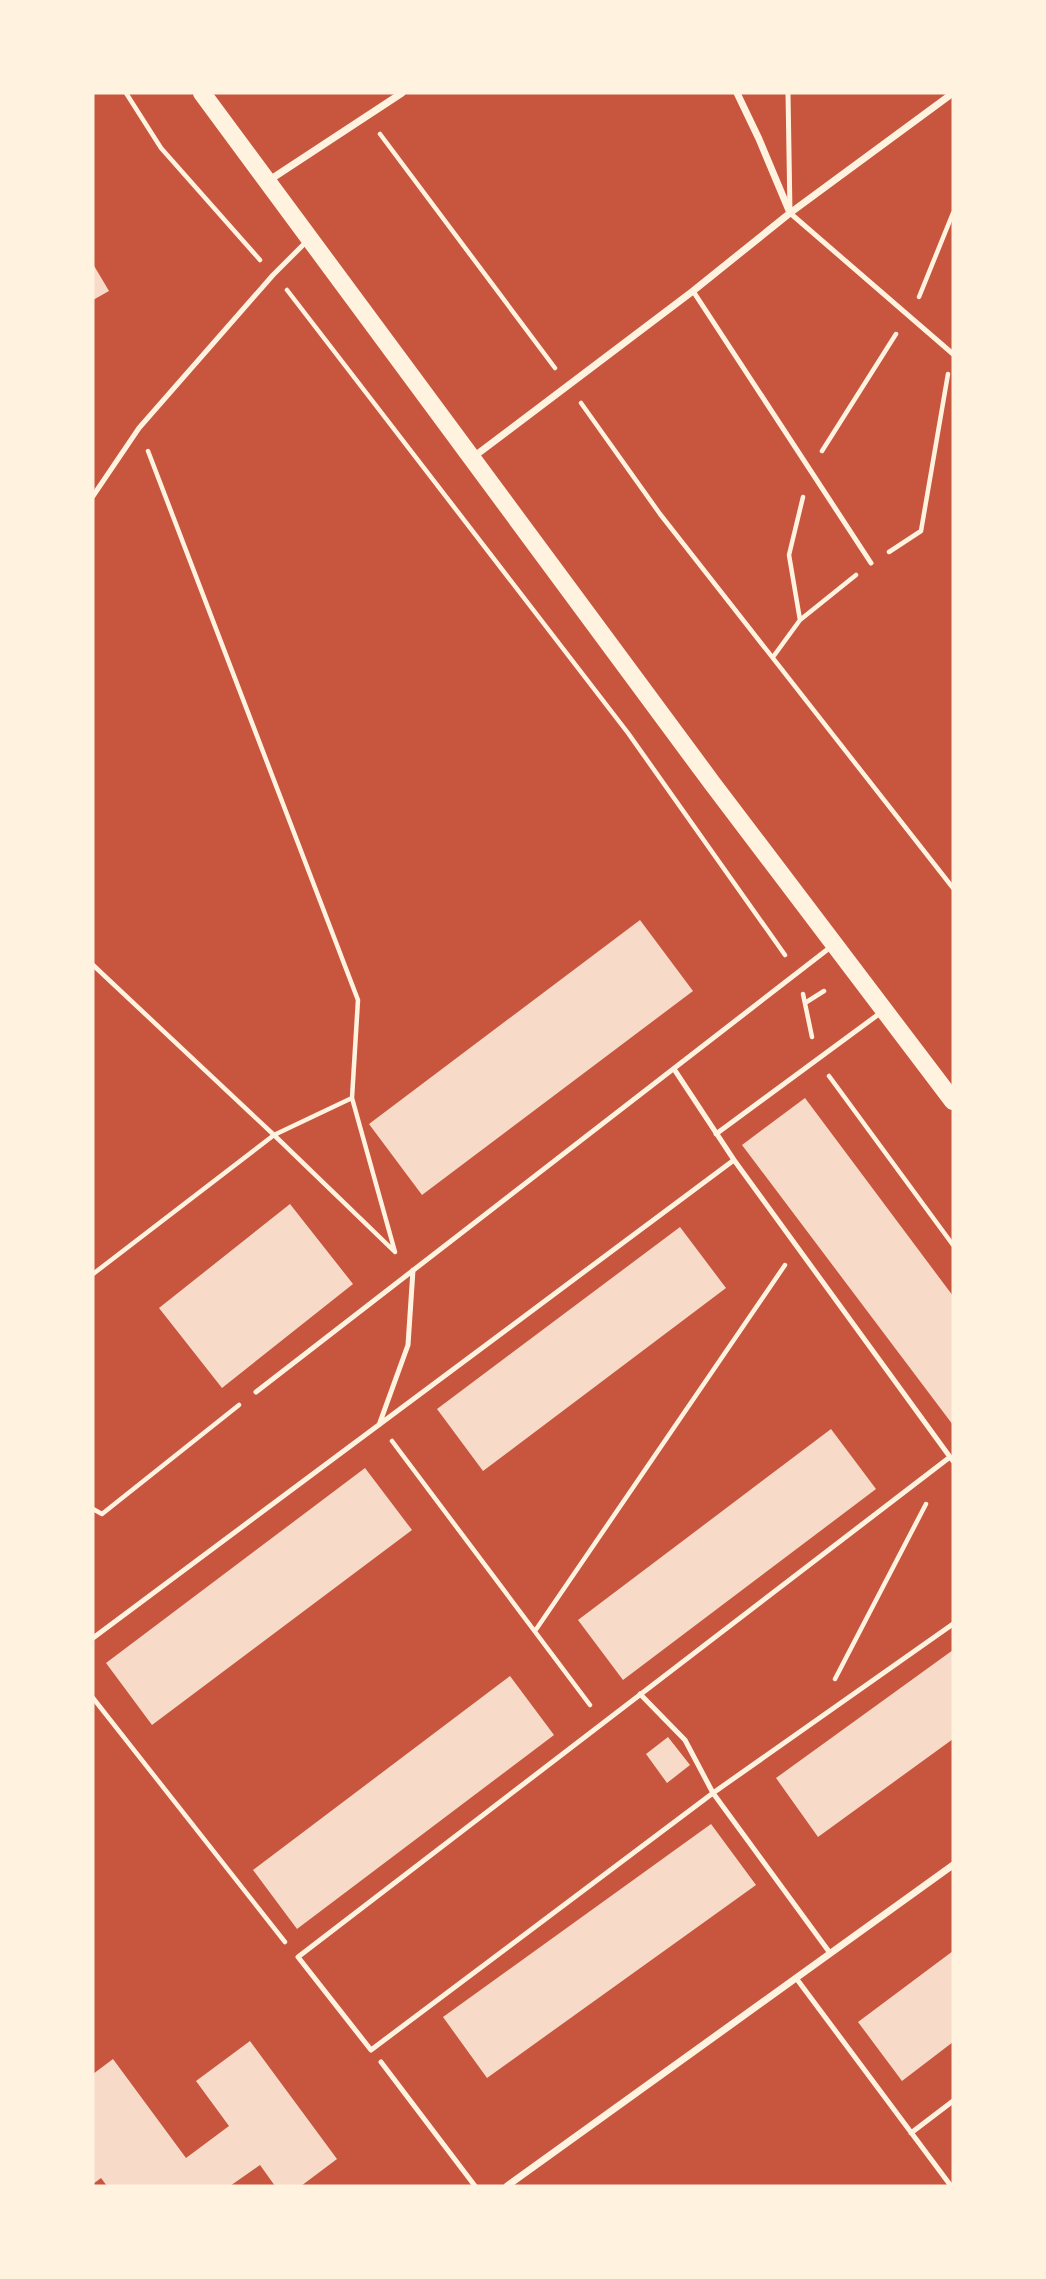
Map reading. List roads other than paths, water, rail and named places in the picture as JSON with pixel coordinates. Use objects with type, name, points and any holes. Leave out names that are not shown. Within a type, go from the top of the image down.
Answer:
[{"type":"main road","points":[[202,93],[712,783],[953,1101]]},
{"type":"street","points":[[267,181],[402,93]]},
{"type":"street","points":[[737,93],[760,139],[790,213]]},
{"type":"street","points":[[471,458],[693,291],[790,213],[953,93]]},
{"type":"street","points":[[506,2186],[953,1865]]},
{"type":"lane","points":[[788,93],[790,213],[952,353]]},
{"type":"lane","points":[[93,496],[139,428],[273,275],[310,238]]},
{"type":"lane","points":[[693,291],[871,564]]},
{"type":"lane","points":[[256,1392],[835,944]]},
{"type":"lane","points":[[716,1134],[885,1010]]},
{"type":"lane","points":[[674,1069],[734,1160],[952,1459],[298,1957],[371,2050],[713,1793],[953,1624]]},
{"type":"lane","points":[[93,1638],[734,1160]]},
{"type":"lane","points":[[379,1425],[408,1345],[413,1270]]},
{"type":"lane","points":[[640,1695],[685,1740],[713,1793],[830,1953]]},
{"type":"lane","points":[[796,1978],[951,2186]]},
{"type":"lane","points":[[381,2062],[475,2186]]},
{"type":"lane","points":[[911,2133],[953,2101]]}]
